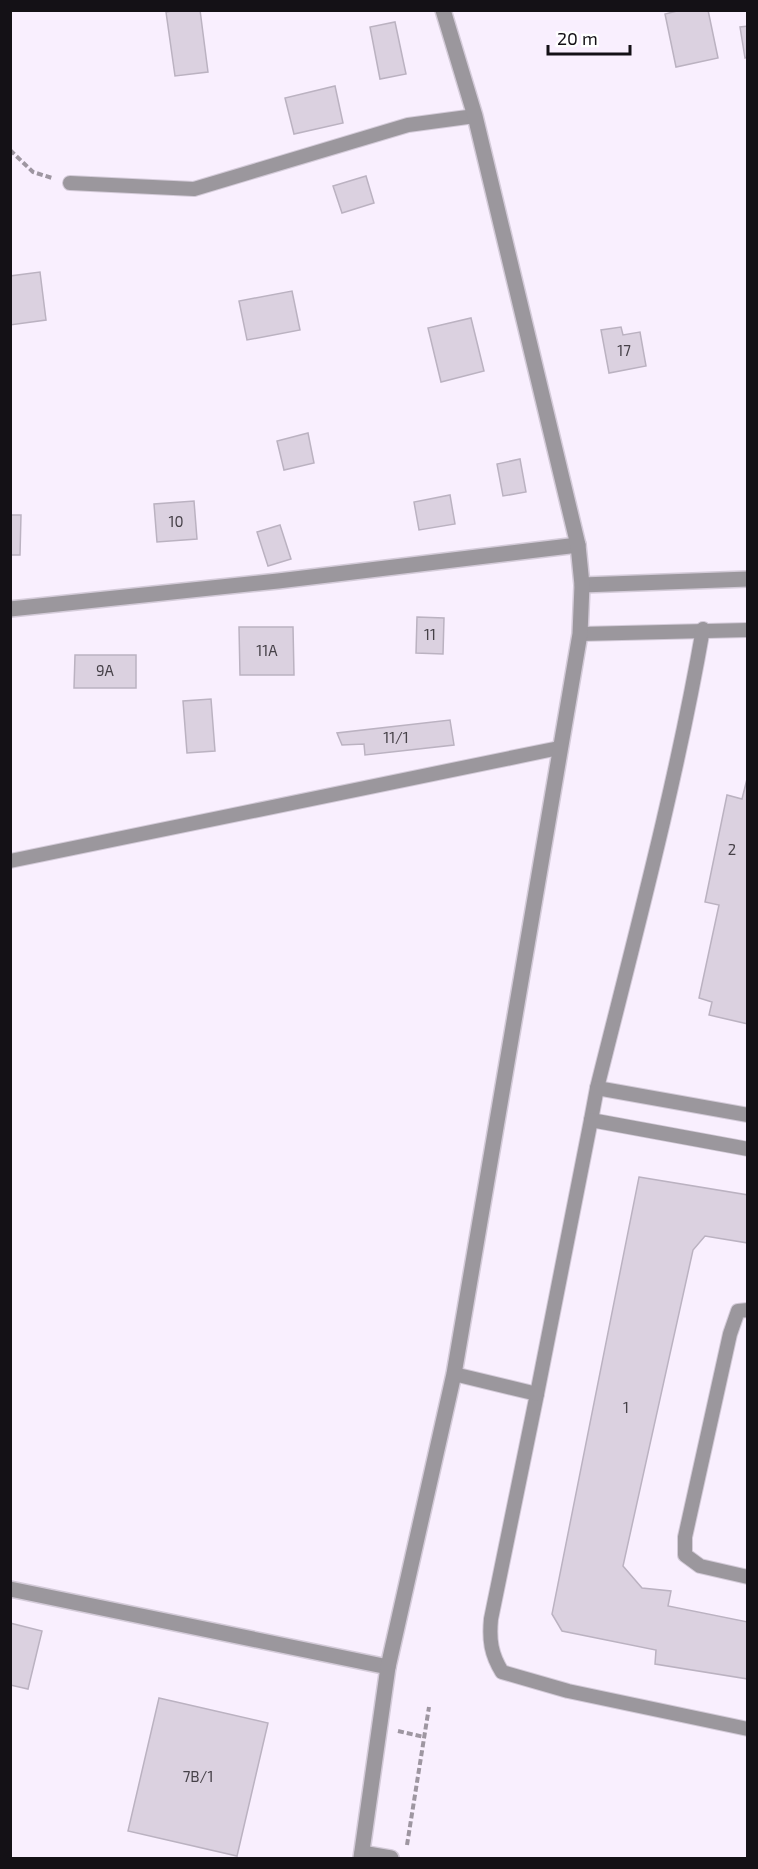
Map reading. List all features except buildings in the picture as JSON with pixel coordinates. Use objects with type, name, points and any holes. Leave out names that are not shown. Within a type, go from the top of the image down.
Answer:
[{"type":"street","points":[[391,1858],[362,1856],[388,1666],[454,1374],[507,1074],[559,748],[580,634],[582,585],[578,545],[475,116],[443,10]]},
{"type":"street","points":[[10,609],[278,581],[578,545]]},
{"type":"street","points":[[582,585],[747,579]]},
{"type":"street","points":[[10,1589],[388,1666]]},
{"type":"lane","points":[[70,183],[194,189],[408,125],[475,116]]},
{"type":"lane","points":[[703,630],[689,710],[657,850],[597,1088],[491,1619],[489,1639],[494,1658],[502,1672],[568,1691],[747,1729]]},
{"type":"lane","points":[[580,634],[747,630]]},
{"type":"lane","points":[[10,861],[559,748]]},
{"type":"lane","points":[[597,1088],[747,1115]]},
{"type":"lane","points":[[591,1120],[747,1149]]},
{"type":"lane","points":[[747,1310],[738,1311],[730,1334],[685,1537],[685,1555],[700,1566],[747,1577]]},
{"type":"lane","points":[[454,1374],[537,1394]]},
{"type":"path","points":[[10,150],[33,172],[70,183]]},
{"type":"path","points":[[406,1847],[429,1707]]}]
